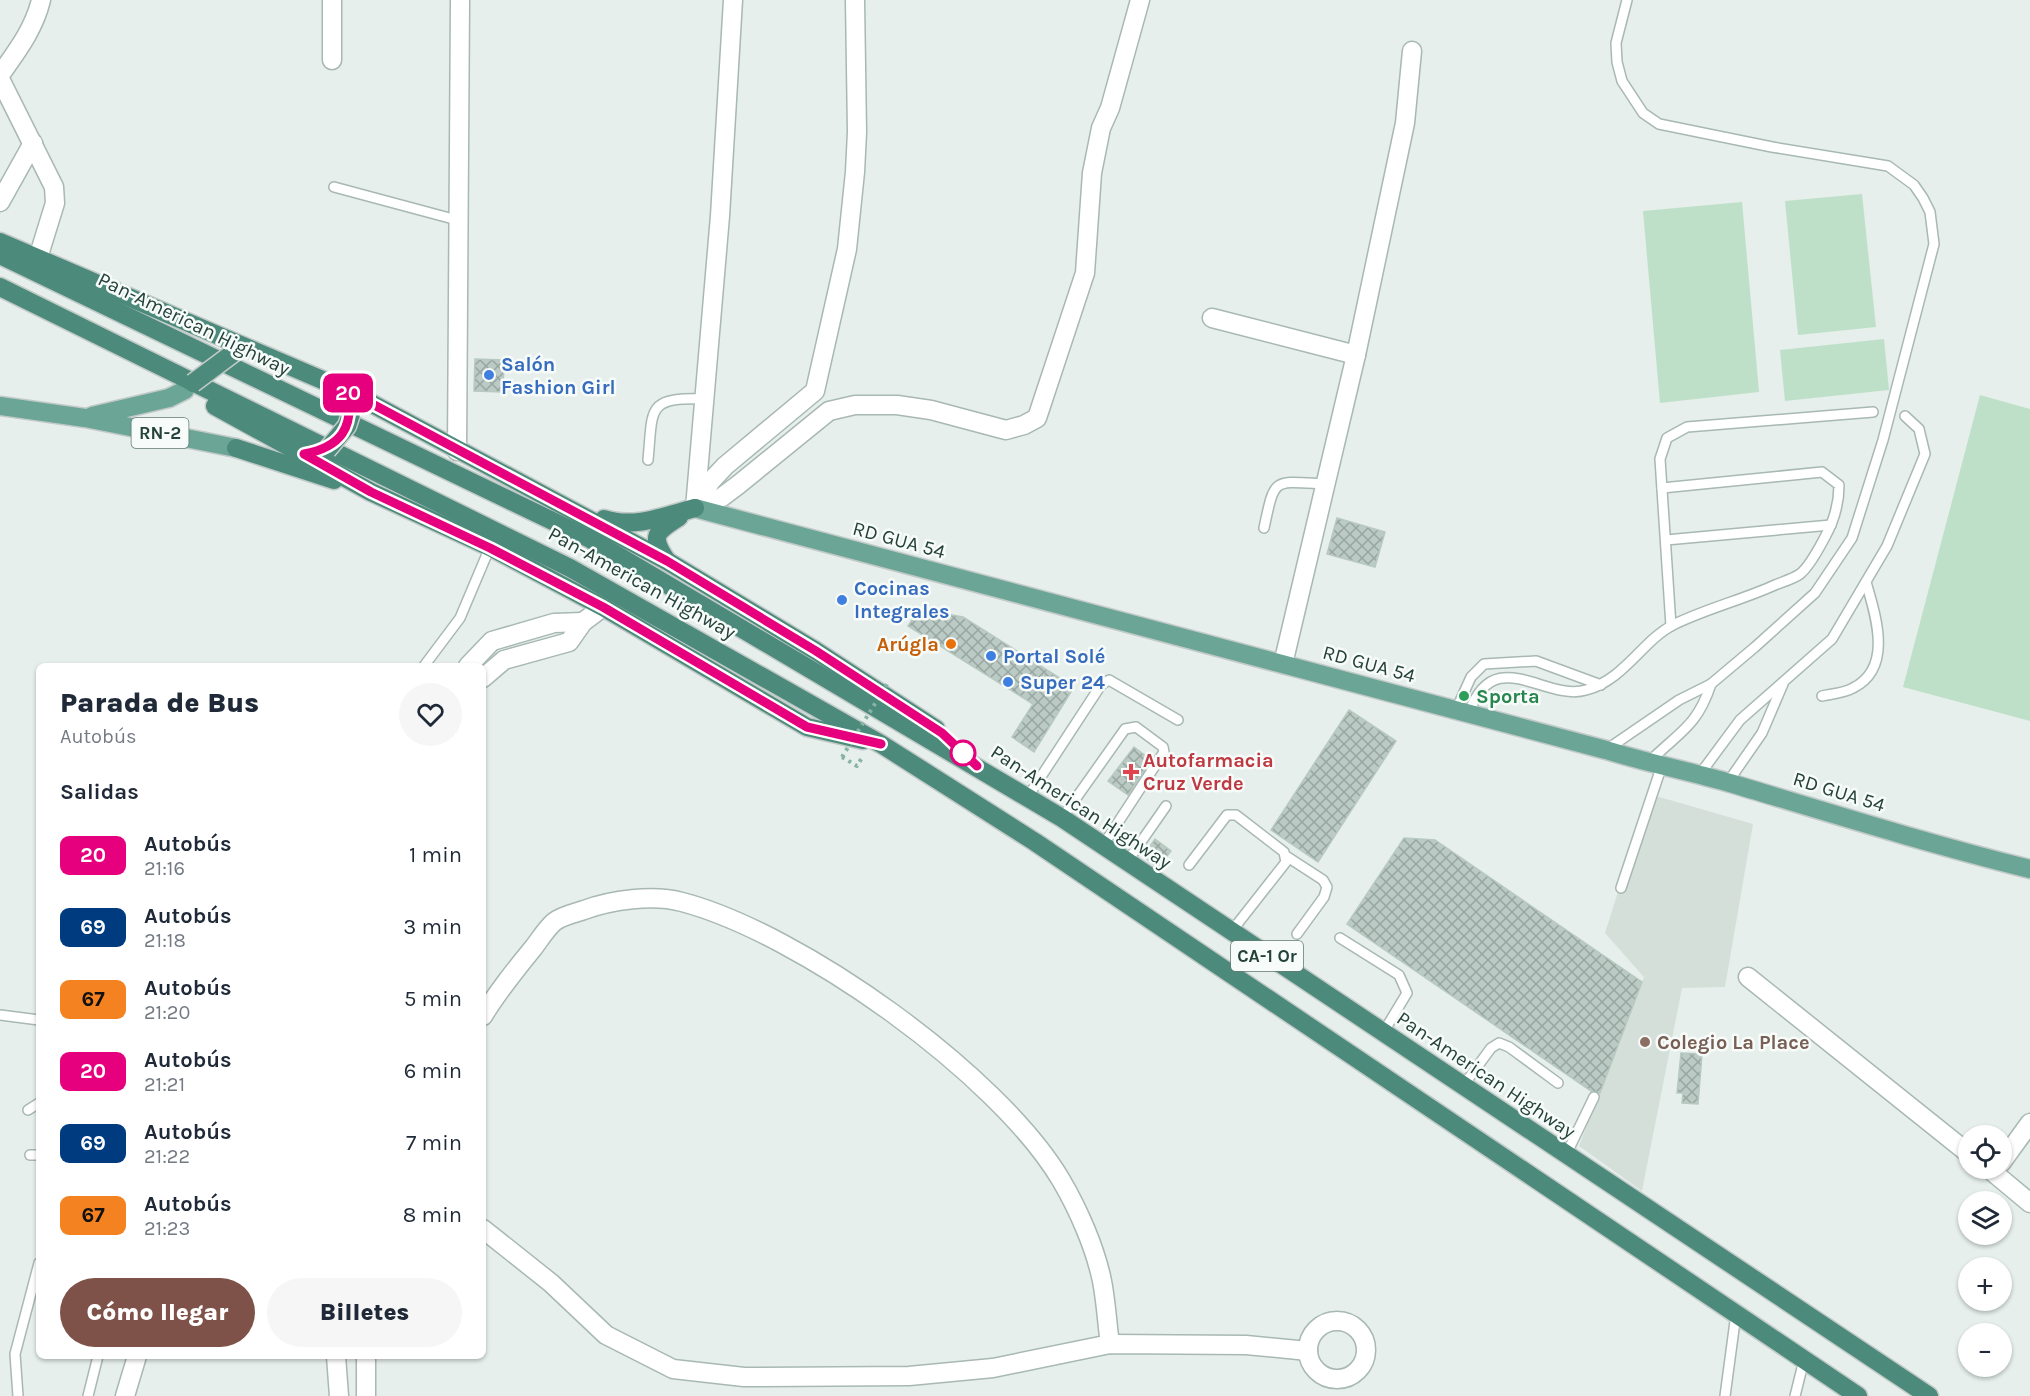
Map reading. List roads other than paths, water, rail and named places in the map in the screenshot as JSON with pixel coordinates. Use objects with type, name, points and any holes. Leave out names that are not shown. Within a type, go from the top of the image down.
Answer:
[{"type":"highway","points":[[0,242],[241,349],[348,391],[457,451],[569,507],[667,561],[816,651],[942,733],[977,766]]},
{"type":"highway","name":"Pan-American Highway","points":[[0,255],[590,540],[977,766],[1127,862],[1929,1396]]},
{"type":"highway","name":"Pan-American Highway","points":[[0,287],[570,568],[881,744],[1172,934],[1858,1396]]},
{"type":"highway","points":[[0,296],[189,387],[371,492],[490,548],[603,607],[807,727],[881,744]]},
{"type":"highway","points":[[189,387],[241,349]]},
{"type":"highway","points":[[236,448],[304,454],[327,450],[347,426],[351,414],[348,391]]},
{"type":"highway","points":[[236,448],[371,492]]},
{"type":"highway","points":[[569,507],[616,523],[626,524],[644,522],[695,508]]},
{"type":"highway","points":[[667,561],[656,545],[656,536],[662,527],[695,508]]},
{"type":"main road","name":"RN-2","points":[[85,418],[169,398],[189,387]]},
{"type":"main road","name":"RN-2","points":[[0,406],[85,418],[236,448]]},
{"type":"main road","name":"RD GUA 54","points":[[695,508],[1655,764],[1700,774],[1963,853],[2030,869]]},
{"type":"street","points":[[0,75],[24,41],[36,19],[41,0]]},
{"type":"street","points":[[332,0],[332,60]]},
{"type":"street","points":[[457,451],[460,0]]},
{"type":"street","points":[[695,508],[720,216],[733,0]]},
{"type":"street","points":[[695,508],[711,481],[725,466],[815,391],[847,249],[854,183],[857,132],[855,0]]},
{"type":"street","points":[[695,508],[722,497],[828,411],[855,405],[897,405],[931,410],[1006,430],[1024,426],[1037,418],[1085,273],[1092,173],[1101,128],[1110,108],[1140,0]]},
{"type":"street","points":[[1283,664],[1356,355],[1405,123],[1412,51]]},
{"type":"street","points":[[0,79],[54,187],[56,204],[39,258]]},
{"type":"street","points":[[0,202],[33,143]]},
{"type":"street","points":[[1212,318],[1356,355]]},
{"type":"street","points":[[815,391],[828,411]]},
{"type":"street","points":[[486,675],[504,660],[569,642],[583,622],[603,607]]},
{"type":"street","points":[[471,663],[492,640],[554,623],[583,622]]},
{"type":"street","points":[[486,1011],[494,996],[555,921],[599,904],[642,899],[680,901],[769,936],[858,989],[933,1046],[982,1086],[1028,1136],[1060,1179],[1081,1220],[1102,1279],[1110,1344]]},
{"type":"street","points":[[1748,978],[1958,1145]]},
{"type":"street","points":[[2012,1147],[2030,1124]]},
{"type":"street","points":[[2006,1179],[2030,1203]]},
{"type":"street","points":[[486,1231],[551,1282],[606,1335],[673,1369],[744,1377],[909,1376],[993,1368],[1110,1344],[1246,1346],[1308,1351]]},
{"type":"street","points":[[125,1396],[136,1359]]},
{"type":"street","points":[[336,1359],[339,1396]]},
{"type":"street","points":[[366,1359],[366,1396]]},
{"type":"lane","points":[[1606,750],[1690,693],[1711,684],[1815,593],[1852,538],[1934,244],[1934,228],[1930,212],[1914,185],[1888,166],[1772,147],[1659,124],[1643,113],[1622,81],[1617,62],[1616,43],[1627,0]]},
{"type":"lane","points":[[334,187],[457,220]]},
{"type":"lane","points":[[648,460],[653,414],[659,404],[669,399],[705,399]]},
{"type":"lane","points":[[1671,626],[1661,451],[1667,438],[1680,429],[1873,411]]},
{"type":"lane","points":[[1700,774],[1740,720],[1832,639],[1887,546],[1925,454],[1919,429],[1905,416]]},
{"type":"lane","points":[[1463,712],[1473,704],[1485,688],[1503,678],[1513,676],[1567,693],[1585,691],[1601,685],[1671,626],[1800,574],[1831,525],[1839,503],[1839,485],[1822,472],[1662,488]]},
{"type":"lane","points":[[1264,528],[1272,490],[1278,485],[1288,482],[1324,484]]},
{"type":"lane","points":[[1666,540],[1831,525]]},
{"type":"lane","points":[[426,663],[460,618],[490,548]]},
{"type":"lane","points":[[1822,696],[1854,688],[1869,675],[1878,650],[1878,625],[1866,582]]},
{"type":"lane","points":[[1463,712],[1471,677],[1484,664],[1536,661],[1601,685]]},
{"type":"lane","points":[[1027,798],[1101,685],[1109,680],[1178,720]]},
{"type":"lane","points":[[1728,782],[1735,768],[1762,733],[1784,682]]},
{"type":"lane","points":[[1621,888],[1655,764],[1703,708],[1711,684]]},
{"type":"lane","points":[[1062,819],[1125,729],[1136,727],[1163,747],[1164,752],[1102,847]]},
{"type":"lane","points":[[1127,862],[1166,806]]},
{"type":"lane","points":[[1189,865],[1227,815],[1236,815],[1286,856],[1323,880],[1327,887],[1324,897],[1297,934]]},
{"type":"lane","points":[[1231,932],[1286,862],[1286,856]]},
{"type":"lane","points":[[1340,938],[1399,975],[1405,983],[1407,993],[1383,1033]]},
{"type":"lane","points":[[0,1015],[36,1020]]},
{"type":"lane","points":[[1463,1086],[1491,1048],[1499,1043],[1509,1047],[1558,1083]]},
{"type":"lane","points":[[1566,1155],[1594,1097]]},
{"type":"lane","points":[[28,1110],[36,1105]]},
{"type":"lane","points":[[18,1396],[15,1354],[36,1274]]},
{"type":"lane","points":[[1725,1396],[1736,1314]]},
{"type":"lane","points":[[88,1396],[97,1359]]},
{"type":"lane","points":[[1795,1396],[1804,1360]]},
{"type":"place","name":"Salón Fashion Girl","points":[[489,375]]},
{"type":"place","name":"Cocinas Integrales","points":[[842,600]]},
{"type":"place","name":"Arúgla","points":[[951,644]]},
{"type":"place","name":"Portal Solé","points":[[991,656]]},
{"type":"place","name":"Super 24","points":[[1008,682]]},
{"type":"place","name":"Sporta","points":[[1464,696]]},
{"type":"place","name":"Autofarmacia Cruz Verde","points":[[1131,772]]},
{"type":"place","name":"Colegio La Place","points":[[1645,1042]]}]
